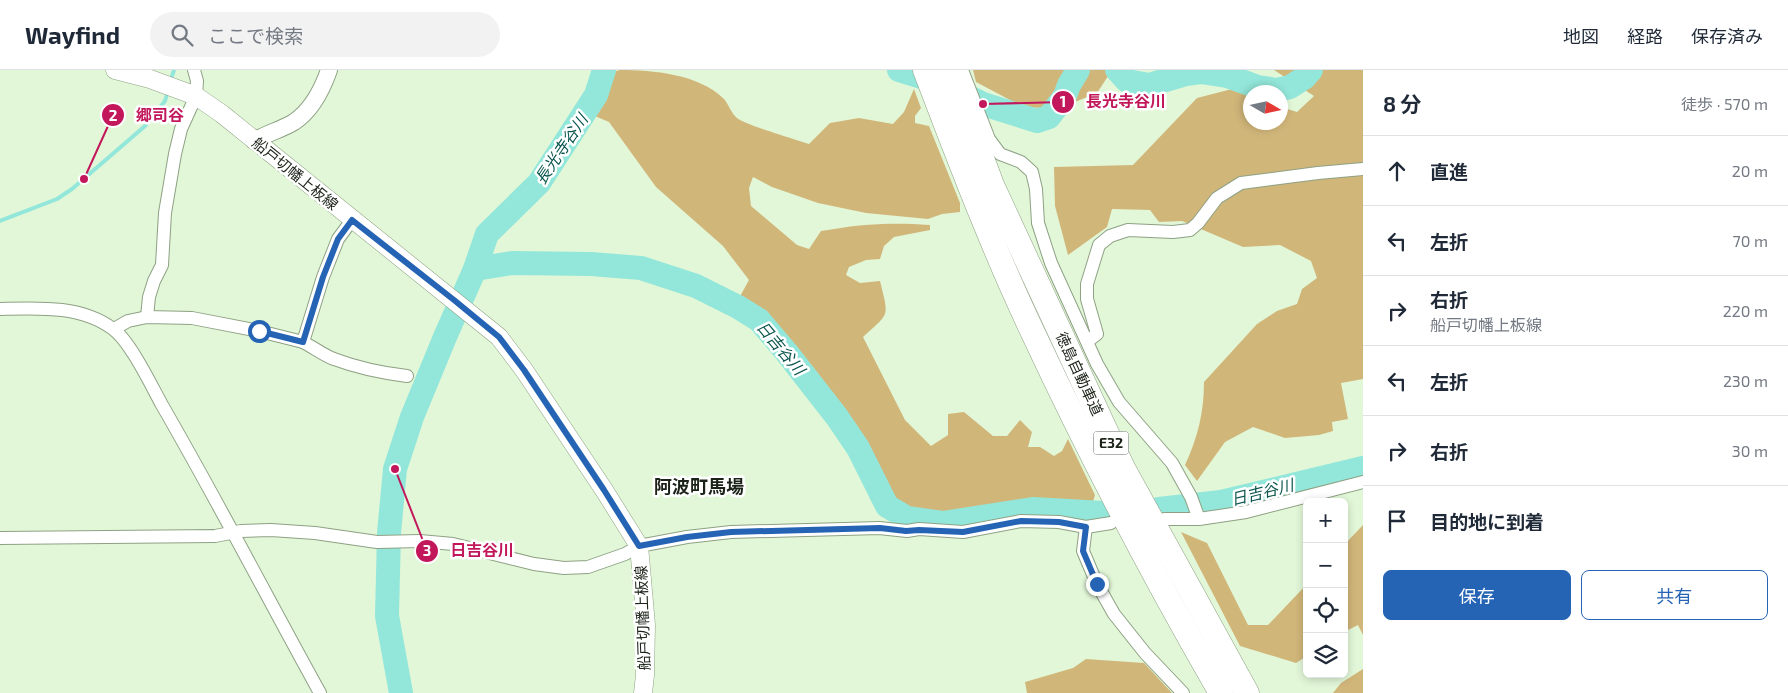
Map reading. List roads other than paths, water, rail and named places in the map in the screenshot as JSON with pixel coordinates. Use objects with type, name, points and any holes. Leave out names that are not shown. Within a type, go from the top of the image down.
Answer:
[{"type":"highway","name":"徳島自動車道","points":[[925,70],[1122,468],[1248,693]]},
{"type":"highway","name":"徳島自動車道","points":[[949,70],[982,188],[1033,334],[1103,478],[1222,693]]},
{"type":"main road","name":"船戸切幡上板線","points":[[115,70],[196,96],[222,114],[499,337],[524,370],[639,546],[646,626],[645,675],[642,693]]},
{"type":"street","points":[[147,318],[149,298],[154,281],[162,266],[165,213],[177,146],[181,129],[196,96],[197,81],[194,70]]},
{"type":"street","points":[[254,141],[293,122],[306,112],[323,88],[330,70]]},
{"type":"street","points":[[962,70],[989,139],[1000,154],[1020,162],[1032,172],[1036,189],[1038,223],[1052,263],[1097,364],[1118,402],[1172,463],[1191,497],[1198,516]]},
{"type":"street","points":[[1088,341],[1097,334],[1087,299],[1087,284],[1099,245],[1110,236],[1128,230],[1173,232],[1190,230],[1198,224],[1217,198],[1241,183],[1318,172],[1363,168]]},
{"type":"street","points":[[303,342],[323,277],[338,239],[352,220]]},
{"type":"street","points":[[0,309],[35,308],[69,311],[93,317],[114,329],[130,350],[320,693]]},
{"type":"street","points":[[114,329],[128,321],[147,318],[192,318],[303,342],[340,361],[374,372],[408,376]]},
{"type":"street","points":[[1164,519],[1246,512],[1363,482]]},
{"type":"street","points":[[0,538],[215,536],[241,531],[271,530],[315,533],[377,542],[453,544],[534,564],[564,568],[588,567],[626,554],[639,546],[687,537],[731,532],[880,528],[906,531],[963,532],[1021,521],[1059,522],[1086,527],[1111,523]]},
{"type":"street","points":[[1086,527],[1083,551],[1097,584],[1110,606],[1145,653],[1183,693]]},
{"type":"waterway","points":[[170,82],[174,70]]},
{"type":"waterway","name":"日吉谷川","points":[[401,693],[387,616],[389,533],[395,469],[412,417],[475,269],[487,234],[539,183],[596,95],[604,70]]},
{"type":"waterway","name":"長光寺谷川","points":[[899,70],[941,83],[983,104],[1037,121],[1049,117],[1065,96],[1078,70]]},
{"type":"waterway","name":"長光寺谷川","points":[[1117,70],[1127,81],[1149,85],[1186,74],[1201,72],[1227,76],[1258,87],[1277,90],[1290,87],[1304,78],[1311,70]]},
{"type":"waterway","points":[[0,221],[57,199],[72,189],[145,126],[165,101],[168,91]]},
{"type":"waterway","name":"日吉谷川","points":[[475,269],[512,263],[591,264],[641,268],[696,286],[738,307],[759,320],[787,353],[837,417],[858,448],[887,506],[907,518],[943,523],[1033,509],[1104,513]]},
{"type":"waterway","name":"日吉谷川","points":[[1159,509],[1221,502],[1363,468]]},
{"type":"place","name":"長光寺谷川","points":[[983,104]]},
{"type":"place","name":"郷司谷","points":[[84,179]]},
{"type":"place","name":"日吉谷川","points":[[395,469]]},
{"type":"district","name":"阿波町馬場","points":[[699,487]]}]
